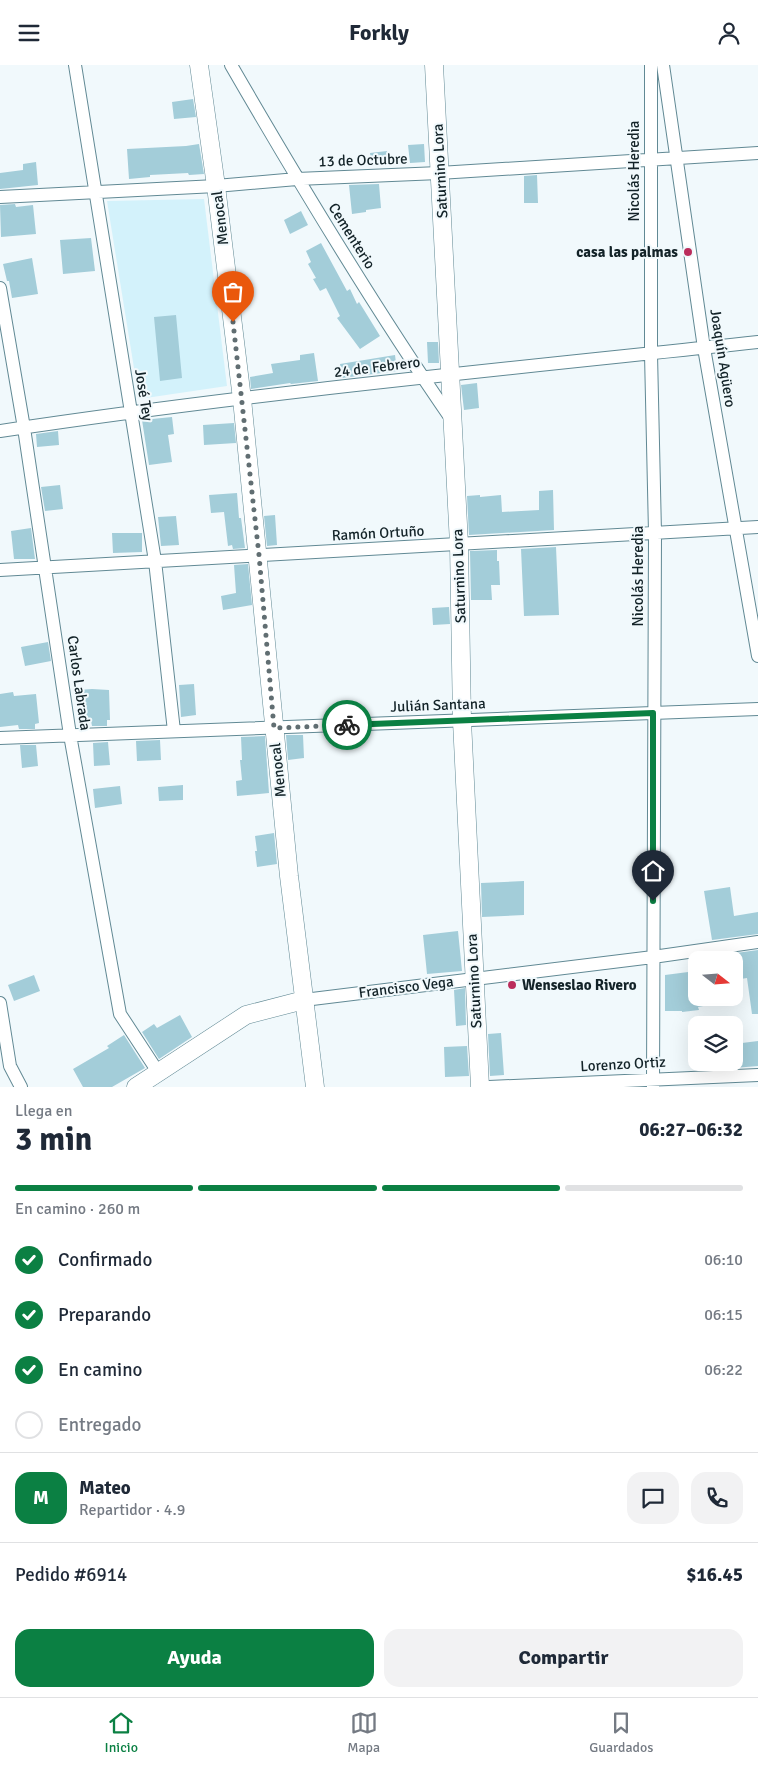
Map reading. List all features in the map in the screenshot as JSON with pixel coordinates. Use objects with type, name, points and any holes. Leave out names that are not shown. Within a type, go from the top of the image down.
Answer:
[{"type":"street","name":"José Tey","points":[[75,65],[155,561],[174,731]]},
{"type":"street","name":"Menocal","points":[[199,65],[242,399],[259,555],[289,876],[315,1087]]},
{"type":"street","name":"Cementerio","points":[[232,65],[297,179],[422,378],[452,420]]},
{"type":"street","name":"Saturnino Lora","points":[[434,65],[459,544],[462,721],[480,1087]]},
{"type":"street","name":"Nicolás Heredia","points":[[651,65],[651,354],[654,533],[653,1083]]},
{"type":"street","name":"Joaquín Agüero","points":[[664,65],[704,348],[758,656]]},
{"type":"street","name":"13 de Octubre","points":[[0,197],[216,186],[297,179],[439,173],[758,153]]},
{"type":"street","name":"Carlos Labrada","points":[[0,287],[24,427],[70,735],[120,1014],[158,1072]]},
{"type":"street","name":"24 de Febrero","points":[[0,431],[242,399],[758,342]]},
{"type":"street","name":"Ramón Ortuño","points":[[0,570],[758,527]]},
{"type":"street","name":"Julián Santana","points":[[0,738],[758,709]]},
{"type":"street","name":"Francisco Vega","points":[[136,1087],[246,1015],[304,999],[653,957],[758,942]]},
{"type":"street","points":[[0,1003],[10,1066],[20,1087]]},
{"type":"street","name":"Lorenzo Ortiz","points":[[489,1087],[653,1083],[758,1075]]},
{"type":"shaded area","points":[[204,199],[227,386],[139,399],[107,201]]},
{"type":"building","points":[[193,99],[196,117],[174,119],[172,102]]},
{"type":"building","points":[[199,144],[204,174],[150,175],[150,177],[129,179],[127,149]]},
{"type":"building","points":[[424,144],[425,162],[410,163],[408,145]]},
{"type":"building","points":[[387,151],[389,164],[372,166],[370,153]]},
{"type":"building","points":[[36,162],[38,185],[0,189],[0,173],[23,170],[23,164]]},
{"type":"building","points":[[537,175],[538,203],[524,203],[524,176]]},
{"type":"building","points":[[379,184],[381,208],[352,214],[349,185]]},
{"type":"building","points":[[15,204],[16,207],[33,205],[36,234],[1,237],[0,205]]},
{"type":"building","points":[[301,211],[308,225],[290,234],[284,220]]},
{"type":"building","points":[[91,238],[95,271],[63,274],[60,240]]},
{"type":"building","points":[[321,243],[347,291],[350,289],[357,304],[359,302],[380,336],[360,349],[337,318],[340,316],[326,288],[320,291],[313,279],[316,278],[308,264],[311,262],[306,251]]},
{"type":"building","points":[[32,258],[38,294],[12,298],[3,264]]},
{"type":"building","points":[[176,315],[182,378],[160,381],[154,317]]},
{"type":"building","points":[[427,342],[438,342],[439,363],[428,363]]},
{"type":"building","points":[[314,353],[318,381],[251,389],[250,377],[273,373],[271,364],[300,360],[300,355]]},
{"type":"building","points":[[395,355],[397,371],[342,378],[340,364]]},
{"type":"building","points":[[477,383],[479,408],[464,410],[461,385]]},
{"type":"building","points":[[172,417],[174,434],[168,435],[172,462],[149,465],[142,420]]},
{"type":"building","points":[[234,423],[236,443],[204,445],[203,425]]},
{"type":"building","points":[[58,431],[59,445],[37,447],[36,434]]},
{"type":"building","points":[[60,485],[63,509],[45,511],[41,487]]},
{"type":"building","points":[[553,490],[554,530],[469,535],[467,496],[501,495],[502,512],[539,510],[539,491]]},
{"type":"building","points":[[237,493],[239,518],[241,518],[245,548],[233,549],[232,545],[228,546],[224,512],[211,513],[209,495]]},
{"type":"building","points":[[275,515],[277,545],[267,546],[264,516]]},
{"type":"building","points":[[176,516],[179,545],[161,546],[158,517]]},
{"type":"building","points":[[31,528],[35,559],[14,559],[11,531]]},
{"type":"building","points":[[112,533],[142,533],[142,552],[113,553]]},
{"type":"building","points":[[556,547],[559,615],[524,616],[521,549]]},
{"type":"building","points":[[497,550],[500,585],[491,585],[492,600],[471,600],[470,551]]},
{"type":"building","points":[[248,564],[252,605],[223,610],[221,596],[236,593],[234,565]]},
{"type":"building","points":[[449,607],[450,624],[433,625],[432,608]]},
{"type":"building","points":[[48,642],[51,661],[25,666],[21,647]]},
{"type":"building","points":[[194,684],[196,715],[181,717],[179,685]]},
{"type":"building","points":[[78,690],[109,690],[110,720],[107,720],[107,726],[92,726],[91,721],[81,722]]},
{"type":"building","points":[[13,692],[14,696],[36,694],[39,723],[35,724],[35,729],[19,729],[18,725],[0,727],[0,694]]},
{"type":"building","points":[[286,735],[303,735],[304,758],[288,760]]},
{"type":"building","points":[[265,736],[269,793],[237,796],[236,781],[242,780],[240,760],[242,760],[241,737]]},
{"type":"building","points":[[160,740],[161,760],[137,761],[136,741]]},
{"type":"building","points":[[108,742],[110,765],[94,766],[93,743]]},
{"type":"building","points":[[20,745],[36,745],[38,766],[22,768]]},
{"type":"building","points":[[183,785],[183,800],[159,801],[158,787]]},
{"type":"building","points":[[120,786],[122,804],[95,808],[93,789]]},
{"type":"building","points":[[274,833],[277,864],[257,867],[255,836]]},
{"type":"building","points":[[524,881],[524,915],[482,917],[481,883]]},
{"type":"building","points":[[730,887],[734,916],[758,912],[758,934],[712,940],[704,891]]},
{"type":"building","points":[[458,931],[462,971],[427,974],[423,935]]},
{"type":"building","points":[[758,950],[758,1014],[752,1014],[747,978],[743,979],[743,952]]},
{"type":"building","points":[[688,972],[688,1006],[703,1006],[698,1007],[699,1010],[665,1011],[665,975]]},
{"type":"building","points":[[34,975],[40,991],[14,1001],[8,985]]},
{"type":"building","points":[[465,988],[466,1025],[456,1026],[454,990]]},
{"type":"building","points":[[180,1015],[192,1037],[159,1059],[142,1032],[154,1024],[157,1028]]},
{"type":"building","points":[[501,1033],[504,1075],[490,1076],[488,1034]]},
{"type":"building","points":[[124,1035],[145,1068],[112,1087],[83,1087],[73,1069],[109,1048],[107,1046]]},
{"type":"building","points":[[758,1041],[758,1066],[743,1067],[743,1043]]},
{"type":"building","points":[[467,1046],[469,1076],[445,1077],[444,1047]]},
{"type":"way so far","points":[[233,322],[259,555],[274,728],[347,725]]},
{"type":"place","name":"casa las palmas","points":[[688,252]]},
{"type":"place","name":"Wenseslao Rivero","points":[[512,985]]},
{"type":"route","points":[[347,725],[653,713],[653,901]]}]
